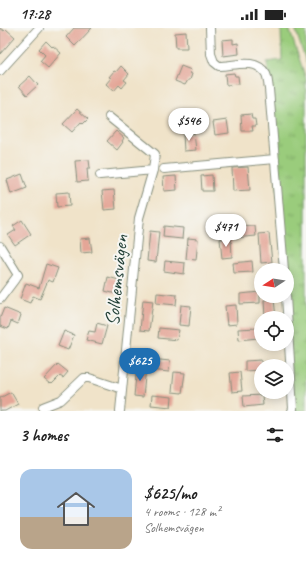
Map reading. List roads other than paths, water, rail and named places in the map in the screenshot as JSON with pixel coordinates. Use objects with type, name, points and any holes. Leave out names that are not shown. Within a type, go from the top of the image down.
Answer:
[{"type":"street","points":[[0,71],[39,28]]},
{"type":"street","points":[[210,28],[214,62],[219,66],[252,64],[261,68],[267,75],[283,263]]},
{"type":"street","name":"Solhemsvägen","points":[[108,117],[154,154],[153,170],[139,218],[120,411]]},
{"type":"street","points":[[164,169],[275,159]]},
{"type":"street","points":[[100,175],[153,170]]},
{"type":"street","points":[[0,246],[18,275],[0,299]]},
{"type":"street","points":[[286,303],[292,411]]},
{"type":"street","points":[[43,407],[61,400],[84,378],[89,378],[122,389]]}]
